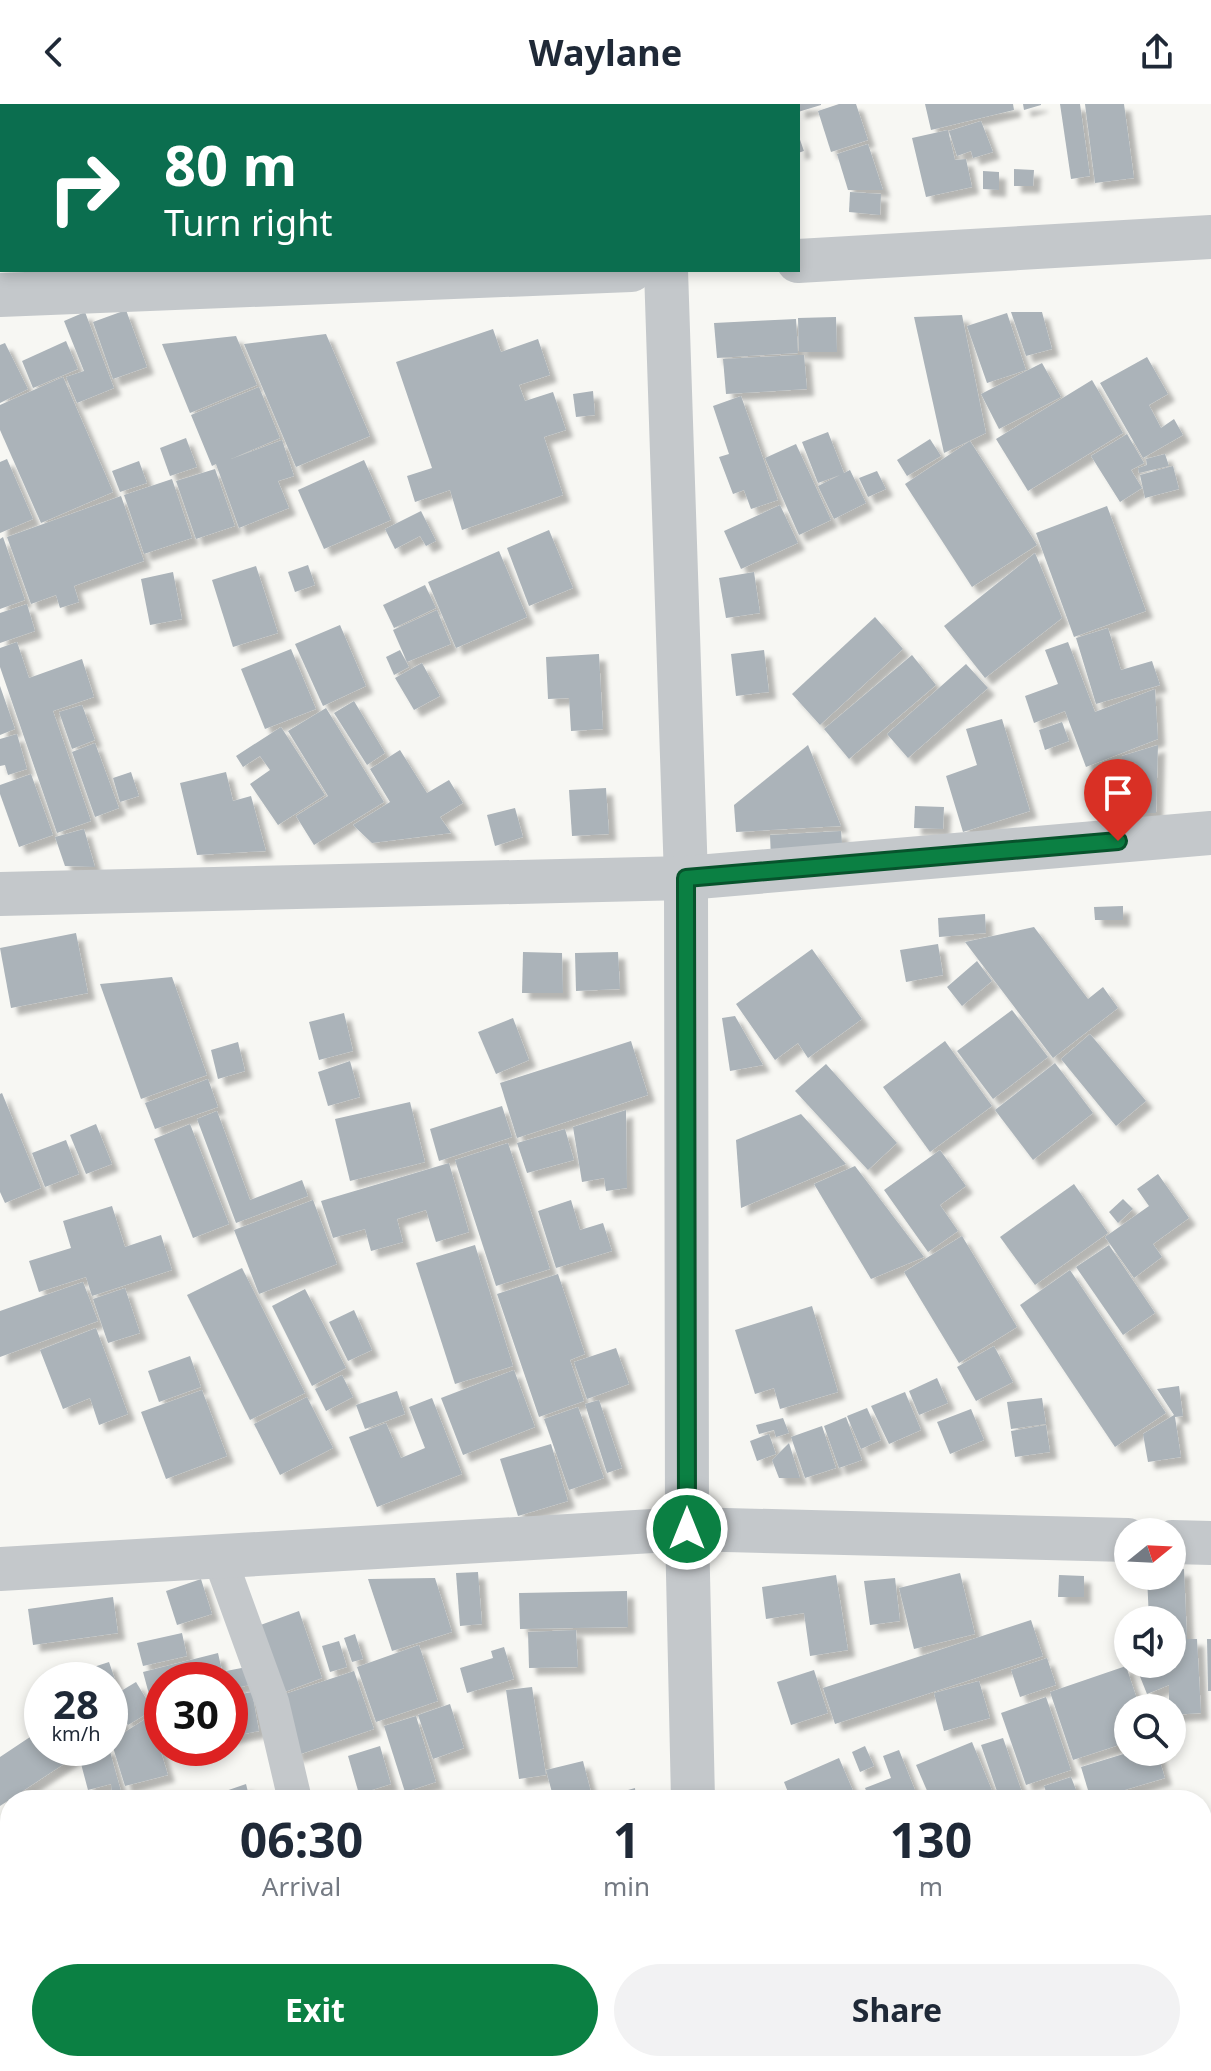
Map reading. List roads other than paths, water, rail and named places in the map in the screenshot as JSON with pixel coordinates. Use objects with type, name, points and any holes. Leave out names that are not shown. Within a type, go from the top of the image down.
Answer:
[{"type":"street","points":[[800,261],[1211,237]]},
{"type":"street","points":[[0,295],[581,272]]},
{"type":"street","points":[[666,272],[686,878],[687,1529],[693,1790]]},
{"type":"street","points":[[0,894],[686,878],[1211,833]]},
{"type":"street","points":[[0,1569],[687,1529],[1114,1540]]},
{"type":"street","points":[[1186,1542],[1211,1543]]},
{"type":"lane","points":[[219,1556],[272,1702],[293,1790]]}]
